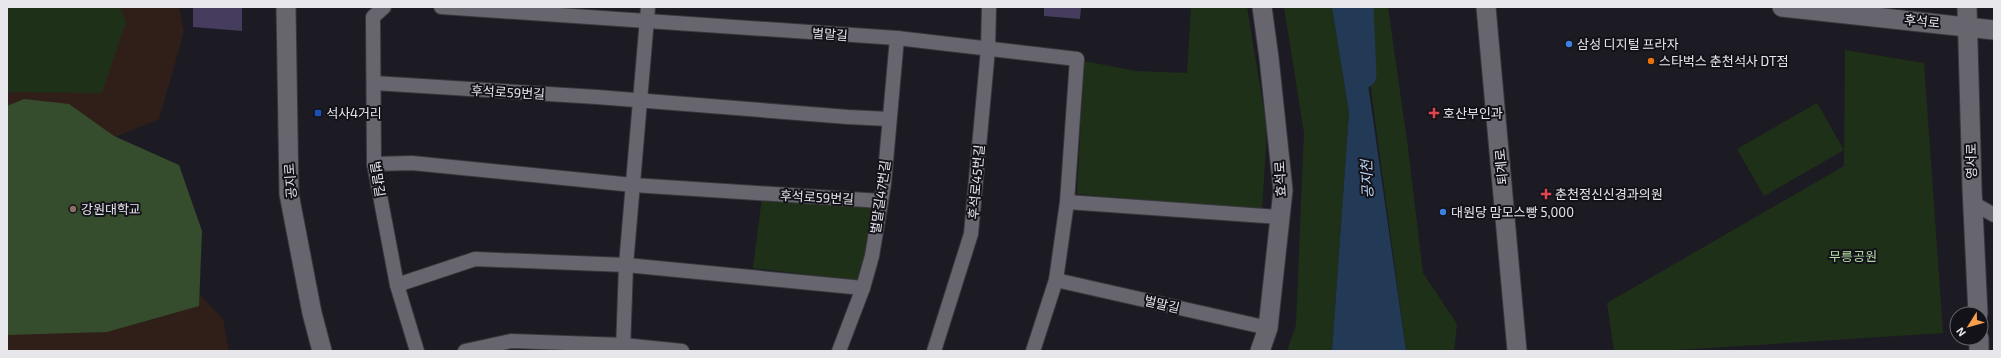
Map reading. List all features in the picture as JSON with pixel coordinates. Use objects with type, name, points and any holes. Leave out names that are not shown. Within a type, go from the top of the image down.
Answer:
[{"type":"street","name":"공지로","points":[[286,7],[289,194],[312,313],[322,351]]},
{"type":"street","name":"벌말길","points":[[384,7],[372,18],[374,164],[397,285],[417,351]]},
{"type":"street","name":"벌말길","points":[[441,7],[648,14],[897,38],[1077,59],[1067,202],[1056,280],[1033,351]]},
{"type":"street","name":"후석로45번길","points":[[934,351],[971,234],[988,49],[989,7]]},
{"type":"street","name":"효석로","points":[[1260,351],[1268,328],[1283,190],[1270,58],[1262,7]]},
{"type":"street","name":"퇴계로","points":[[1486,7],[1517,351]]},
{"type":"street","name":"후석로","points":[[1782,7],[1994,30]]},
{"type":"street","name":"영서로","points":[[1967,7],[1978,306]]},
{"type":"street","points":[[623,348],[626,265],[642,100],[648,14]]},
{"type":"street","name":"벌말길47번길","points":[[839,351],[863,288],[872,256],[881,201],[897,38]]},
{"type":"street","name":"후석로59번길","points":[[374,83],[642,100],[840,117],[889,119]]},
{"type":"street","name":"후석로59번길","points":[[374,164],[412,163],[633,185],[881,201]]},
{"type":"street","points":[[1067,202],[1280,217]]},
{"type":"street","points":[[1973,203],[1994,215]]},
{"type":"street","points":[[397,285],[475,259],[626,265],[863,288]]},
{"type":"street","name":"벌말길","points":[[1056,280],[1268,328]]},
{"type":"street","points":[[465,351],[512,341],[682,351]]},
{"type":"shaded area","name":"강원대학교","points":[[7,7],[179,7],[184,32],[159,119],[98,144],[179,273],[223,319],[229,351],[7,351]]},
{"type":"green space","points":[[7,7],[120,7],[126,22],[102,93],[7,92]]},
{"type":"green space","points":[[1191,7],[1247,7],[1267,129],[1262,213],[1191,204],[1077,194],[1084,61],[1136,71],[1187,73]]},
{"type":"green space","points":[[1284,7],[1332,7],[1349,113],[1332,351],[1287,351],[1296,325],[1304,133]]},
{"type":"green space","points":[[1360,7],[1388,7],[1408,148],[1423,273],[1457,324],[1454,351],[1406,351]]},
{"type":"green space","name":"무릉공원","points":[[1845,50],[1924,63],[1943,333],[1661,351],[1614,351],[1607,303],[1844,166]]},
{"type":"green space","points":[[24,99],[69,104],[114,136],[179,165],[202,231],[199,306],[107,332],[7,335],[7,106]]},
{"type":"green space","points":[[1817,103],[1844,150],[1764,196],[1737,149]]},
{"type":"green space","points":[[762,198],[871,206],[870,248],[859,281],[753,268]]},
{"type":"water","points":[[1332,7],[1357,7],[1406,351],[1332,351],[1349,113]]},
{"type":"building","points":[[193,7],[242,7],[242,31],[193,27]]},
{"type":"building","points":[[1044,7],[1081,7],[1080,19],[1044,16]]},
{"type":"waterway","name":"공지천","points":[[1360,7],[1363,75]]},
{"type":"place","name":"삼성 디지털 프라자","points":[[1569,44]]},
{"type":"place","name":"스타벅스 춘천석사 DT점","points":[[1651,61]]},
{"type":"place","name":"석사4거리","points":[[318,113]]},
{"type":"place","name":"호산부인과","points":[[1434,113]]},
{"type":"place","name":"춘천정신신경과의원","points":[[1546,194]]},
{"type":"place","name":"강원대학교","points":[[73,209]]},
{"type":"place","name":"대원당 맘모스빵 5,000","points":[[1443,212]]}]
